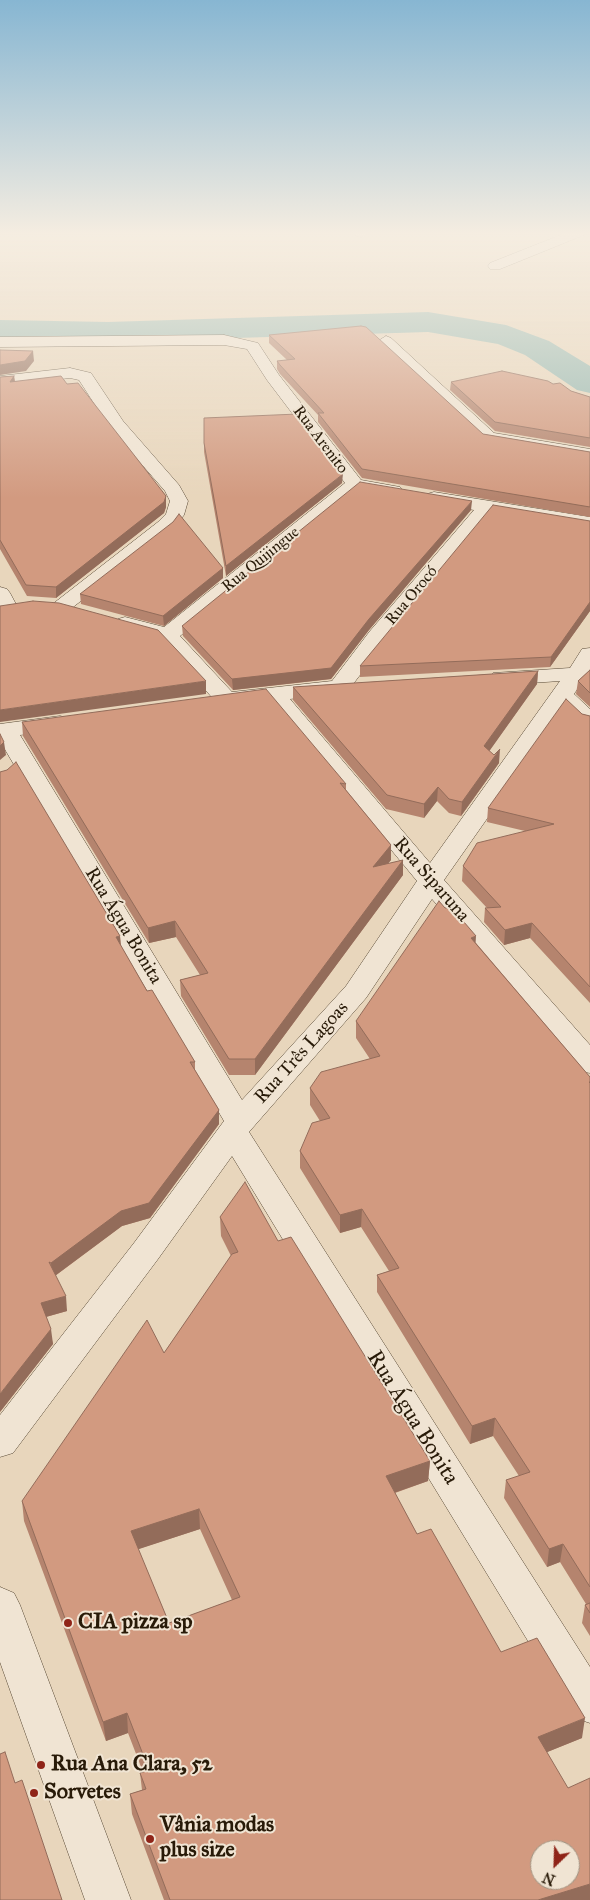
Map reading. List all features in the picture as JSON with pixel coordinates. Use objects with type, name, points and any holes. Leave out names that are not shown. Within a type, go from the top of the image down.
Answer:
[{"type":"street","name":"Rua Arenito","points":[[0,342],[224,340],[243,342],[253,346],[273,377],[354,484],[590,524]]},
{"type":"street","points":[[386,341],[489,437],[590,454]]},
{"type":"street","points":[[0,381],[70,373],[80,374],[88,380],[116,424],[173,489],[178,501],[178,508],[165,526],[45,605]]},
{"type":"street","name":"Rua Quijingue","points":[[168,635],[354,484]]},
{"type":"street","name":"Rua Orocó","points":[[339,687],[378,636],[487,507]]},
{"type":"street","points":[[2,602],[45,605],[95,615],[168,635],[226,699]]},
{"type":"street","points":[[477,679],[576,675],[590,721]]},
{"type":"street","name":"Rua Três Lagoas","points":[[0,1442],[146,1251],[237,1127],[356,992],[431,881],[576,675]]},
{"type":"street","points":[[197,703],[274,693],[369,686]]},
{"type":"street","name":"Rua Siparuna","points":[[274,693],[431,881],[590,1064]]},
{"type":"street","points":[[2,731],[82,720]]},
{"type":"street","name":"Rua Água Bonita","points":[[2,731],[14,762],[590,1704]]},
{"type":"street","points":[[0,1605],[108,1900]]},
{"type":"building","points":[[366,327],[483,434],[590,452],[590,507],[362,469],[318,413],[324,413],[277,361],[295,359],[269,335]]},
{"type":"building","points":[[0,350],[33,351],[25,361],[0,365]]},
{"type":"building","points":[[502,371],[548,381],[553,384],[560,383],[571,391],[590,397],[590,438],[495,422],[451,382]]},
{"type":"building","points":[[14,376],[10,382],[61,376],[67,384],[78,383],[166,496],[164,502],[56,587],[26,585],[0,540],[0,377]]},
{"type":"building","points":[[298,414],[343,474],[226,566],[204,443],[204,418]]},
{"type":"building","points":[[360,482],[472,501],[369,619],[331,668],[232,679],[182,626]]},
{"type":"building","points":[[493,505],[590,521],[590,602],[551,657],[360,666]]},
{"type":"building","points":[[179,514],[223,568],[163,616],[80,594],[173,522]]},
{"type":"building","points":[[33,601],[59,603],[158,630],[206,681],[0,710],[0,606]]},
{"type":"building","points":[[590,670],[590,693],[578,681]]},
{"type":"building","points":[[538,671],[484,746],[494,755],[500,749],[462,802],[449,799],[438,787],[424,804],[387,795],[293,687]]},
{"type":"building","points":[[266,689],[346,784],[340,783],[391,845],[373,867],[403,860],[255,1059],[229,1059],[180,980],[208,973],[175,921],[148,928],[22,722]]},
{"type":"building","points":[[566,699],[582,714],[590,716],[590,987],[532,923],[505,930],[485,908],[501,907],[463,866],[477,843],[554,824],[488,808]]},
{"type":"building","points":[[0,734],[4,742],[0,746]]},
{"type":"building","points":[[16,762],[120,936],[116,937],[147,991],[152,990],[195,1062],[190,1062],[219,1110],[149,1203],[121,1211],[51,1263],[49,1262],[66,1296],[41,1303],[51,1329],[0,1394],[0,772],[7,770]]},
{"type":"building","points":[[439,901],[445,908],[452,908],[476,936],[471,938],[590,1077],[590,1587],[563,1544],[549,1549],[506,1480],[530,1472],[495,1418],[472,1426],[377,1275],[399,1268],[362,1209],[340,1215],[300,1151],[312,1123],[330,1118],[310,1088],[321,1072],[380,1056],[356,1021]]},
{"type":"building","points":[[245,1182],[278,1241],[291,1237],[430,1461],[386,1476],[417,1534],[431,1529],[501,1652],[537,1638],[585,1718],[538,1737],[568,1788],[590,1778],[590,1884],[580,1887],[580,1840],[530,1840],[530,1890],[570,1890],[538,1900],[170,1900],[130,1794],[146,1789],[140,1773],[149,1770],[127,1713],[103,1722],[22,1501],[147,1320],[164,1353],[232,1254],[238,1252],[220,1217]],"holes":[[[199,1509],[240,1597],[169,1623],[131,1531]]]},
{"type":"building","points":[[590,1603],[590,1613],[585,1605]]},
{"type":"building","points":[[5,1752],[15,1783],[22,1780],[62,1900],[0,1900],[0,1754]]},
{"type":"waterway","points":[[0,330],[108,332],[428,322],[506,335],[537,348],[590,382]]},
{"type":"place","name":"CIA pizza sp","points":[[68,1623]]},
{"type":"place","name":"Rua Ana Clara, 52","points":[[41,1765]]},
{"type":"place","name":"Sorvetes","points":[[34,1793]]},
{"type":"place","name":"Vânia modas plus size","points":[[150,1839]]}]
